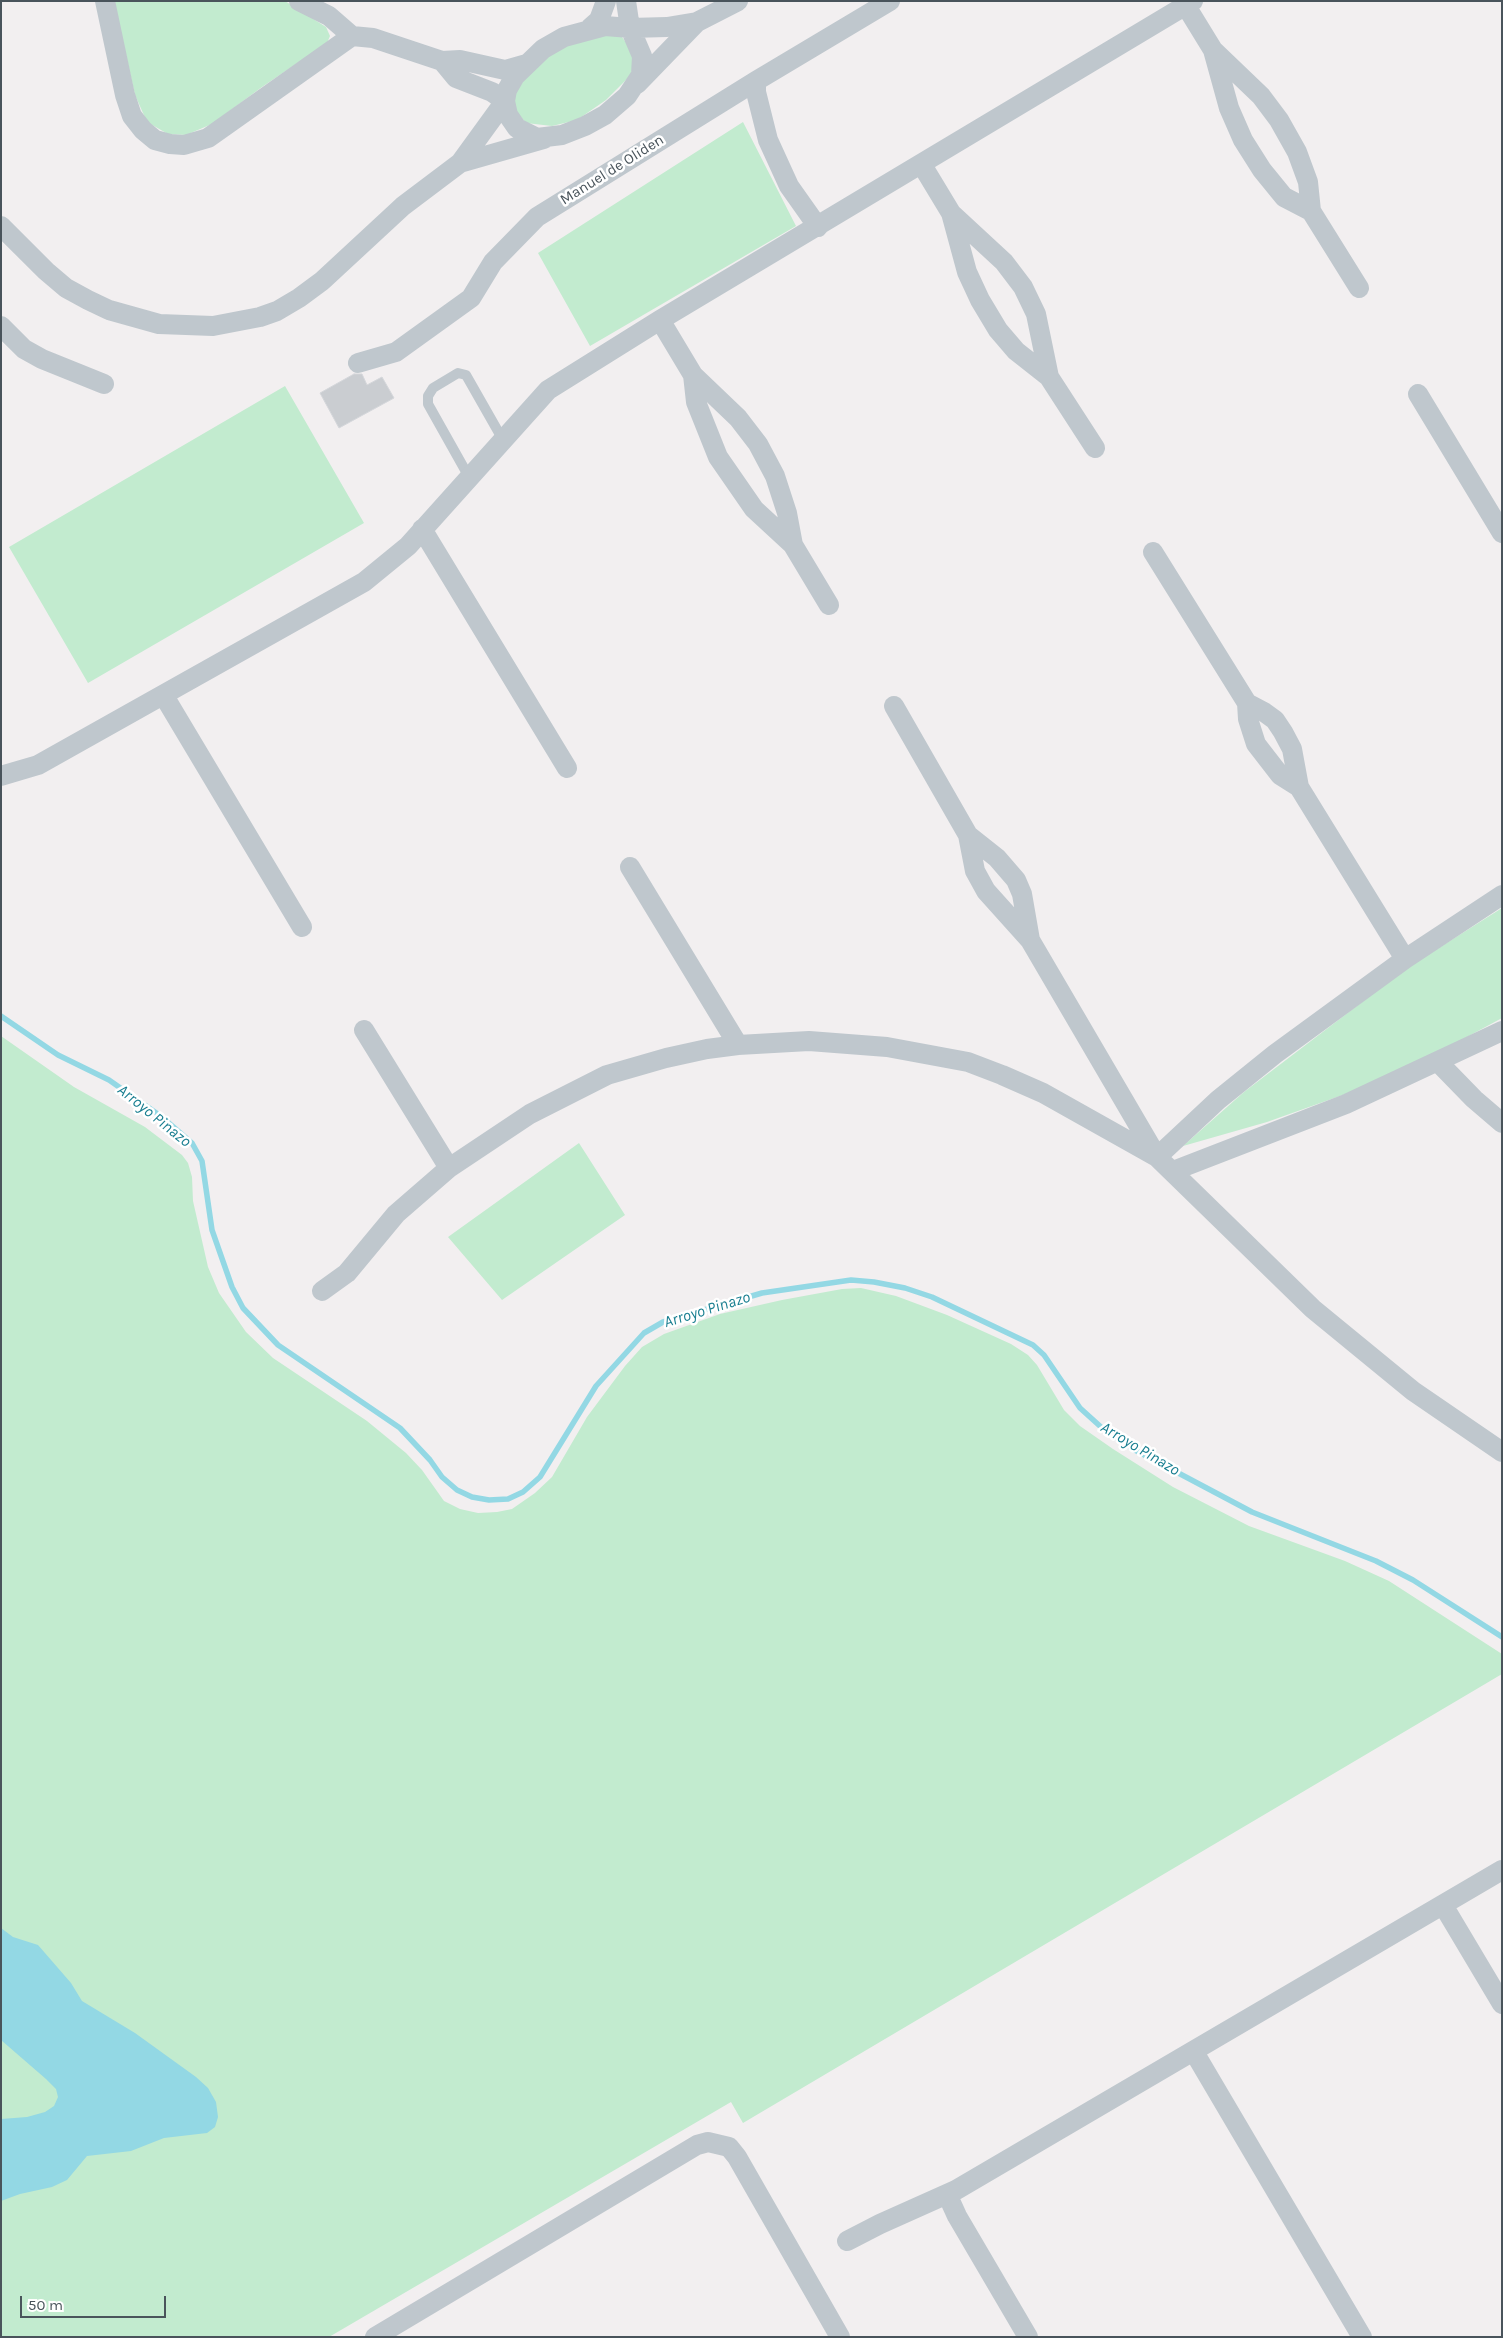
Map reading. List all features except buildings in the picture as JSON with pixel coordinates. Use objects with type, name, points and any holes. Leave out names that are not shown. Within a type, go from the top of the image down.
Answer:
[{"type":"street","points":[[105,1],[125,95],[132,116],[143,130],[155,140],[170,144],[184,145],[208,138],[352,36]]},
{"type":"street","points":[[298,1],[330,16],[352,36],[373,38],[442,61],[460,60],[505,70],[526,64]]},
{"type":"street","points":[[590,28],[599,20],[606,1]]},
{"type":"street","points":[[626,1],[630,28],[642,56],[642,65],[636,85]]},
{"type":"street","points":[[547,138],[527,135],[517,128],[508,115],[505,101],[507,90],[515,76],[543,49],[590,28],[605,26],[630,28],[667,27],[697,22],[738,1]]},
{"type":"street","name":"Manuel de Oliden","points":[[358,363],[396,352],[472,298],[493,262],[537,217],[756,81],[890,1]]},
{"type":"street","points":[[1,776],[38,765],[164,696],[364,582],[408,546],[548,390],[660,320],[1189,4],[1213,50],[1229,108],[1243,140],[1262,170],[1284,196],[1311,211]]},
{"type":"street","points":[[460,163],[585,126],[605,115],[697,22]]},
{"type":"street","points":[[1213,50],[1261,96],[1280,120],[1298,152],[1308,182],[1311,211],[1359,288]]},
{"type":"street","points":[[442,61],[456,78],[492,92],[505,101]]},
{"type":"street","points":[[756,81],[756,92],[768,140],[789,186],[818,227]]},
{"type":"street","points":[[1,226],[24,251],[66,288],[109,310],[159,324],[183,327],[231,324],[277,311],[322,281],[403,206],[460,163],[505,101]]},
{"type":"street","points":[[922,165],[951,212],[1004,262],[1023,287],[1036,314],[1049,377]]},
{"type":"street","points":[[951,212],[966,272],[998,330],[1016,351],[1049,377],[1095,448]]},
{"type":"street","points":[[660,320],[692,375],[738,418],[758,444],[775,476],[787,513],[793,545]]},
{"type":"street","points":[[1,326],[24,349],[42,359],[104,384]]},
{"type":"street","points":[[692,375],[696,402],[718,458],[754,509],[793,545],[829,605]]},
{"type":"street","points":[[1418,394],[1502,534]]},
{"type":"street","points":[[422,529],[567,768]]},
{"type":"street","points":[[1153,552],[1248,703],[1275,720],[1283,732],[1292,748],[1299,787],[1405,959]]},
{"type":"street","points":[[164,696],[302,926]]},
{"type":"street","points":[[1248,703],[1248,719],[1256,744],[1280,775],[1299,787]]},
{"type":"street","points":[[894,706],[968,835],[975,871],[986,891],[1030,940],[1158,1156],[1283,1281],[1321,1315],[1412,1391],[1502,1452]]},
{"type":"street","points":[[968,835],[997,858],[1016,880],[1022,894],[1030,940]]},
{"type":"street","points":[[630,867],[738,1045]]},
{"type":"street","points":[[1158,1156],[1218,1100],[1275,1054],[1405,959],[1502,895]]},
{"type":"street","points":[[364,1030],[449,1168]]},
{"type":"street","points":[[1173,1171],[1290,1128],[1438,1062],[1502,1031]]},
{"type":"street","points":[[322,1291],[347,1273],[396,1214],[449,1168],[530,1114],[607,1075],[666,1058],[707,1049],[793,1041],[842,1042],[905,1050],[968,1062],[1043,1093],[1158,1156]]},
{"type":"street","points":[[1438,1062],[1474,1100],[1502,1122]]},
{"type":"street","points":[[847,2241],[947,2194],[1194,2052],[1502,1870]]},
{"type":"street","points":[[1442,1905],[1502,2004]]},
{"type":"street","points":[[1194,2052],[1362,2337]]},
{"type":"street","points":[[375,2337],[697,2146],[708,2142],[729,2147],[737,2157],[840,2337]]},
{"type":"street","points":[[947,2194],[957,2216],[1028,2337]]},
{"type":"lane","points":[[469,477],[428,404],[428,396],[433,388],[458,373],[466,375],[503,440]]},
{"type":"green space","points":[[114,1],[285,1],[326,27],[330,36],[327,43],[212,124],[186,135],[168,134],[147,122],[135,95]]},
{"type":"green space","points":[[592,33],[622,37],[630,48],[635,61],[630,76],[606,100],[577,120],[552,126],[526,123],[514,109],[516,85],[541,59]]},
{"type":"green space","points":[[743,122],[796,226],[590,346],[538,253]]},
{"type":"green space","points":[[285,386],[364,523],[88,683],[9,547]]},
{"type":"green space","points":[[1502,908],[1502,1018],[1454,1044],[1354,1091],[1267,1122],[1183,1146],[1244,1092],[1404,970]]},
{"type":"green space","points":[[1,1036],[74,1087],[145,1127],[182,1155],[188,1163],[192,1177],[193,1201],[208,1267],[219,1293],[246,1332],[273,1358],[367,1421],[406,1453],[422,1470],[444,1501],[460,1509],[478,1513],[512,1509],[535,1493],[552,1477],[587,1417],[625,1366],[642,1347],[664,1334],[720,1314],[782,1300],[842,1289],[861,1288],[896,1296],[947,1315],[1011,1344],[1028,1355],[1037,1365],[1064,1410],[1080,1426],[1113,1449],[1173,1487],[1249,1526],[1345,1561],[1389,1581],[1502,1654],[1502,1674],[743,2123],[731,2102],[329,2337],[1,2337]]},
{"type":"green space","points":[[579,1143],[625,1215],[502,1300],[448,1237]]},
{"type":"water","points":[[1,1928],[13,1937],[38,1945],[71,1983],[82,2001],[135,2033],[196,2077],[208,2088],[216,2102],[218,2117],[215,2127],[207,2133],[164,2138],[131,2151],[87,2156],[67,2180],[52,2187],[20,2194],[1,2201],[1,2119],[27,2117],[45,2112],[54,2106],[58,2097],[56,2089],[46,2079],[1,2040]]},
{"type":"waterway","name":"Arroyo Pinazo","points":[[1,1016],[58,1055],[109,1080],[162,1117],[192,1143],[202,1161],[212,1230],[232,1287],[243,1308],[278,1345],[400,1428],[430,1460],[442,1477],[457,1490],[472,1497],[489,1500],[508,1499],[523,1492],[540,1477],[596,1386],[644,1333],[663,1322],[762,1293],[851,1280],[874,1282],[905,1288],[932,1297],[1033,1345],[1044,1355],[1080,1408],[1101,1427],[1133,1449],[1252,1512],[1376,1561],[1413,1580],[1502,1637]]}]
